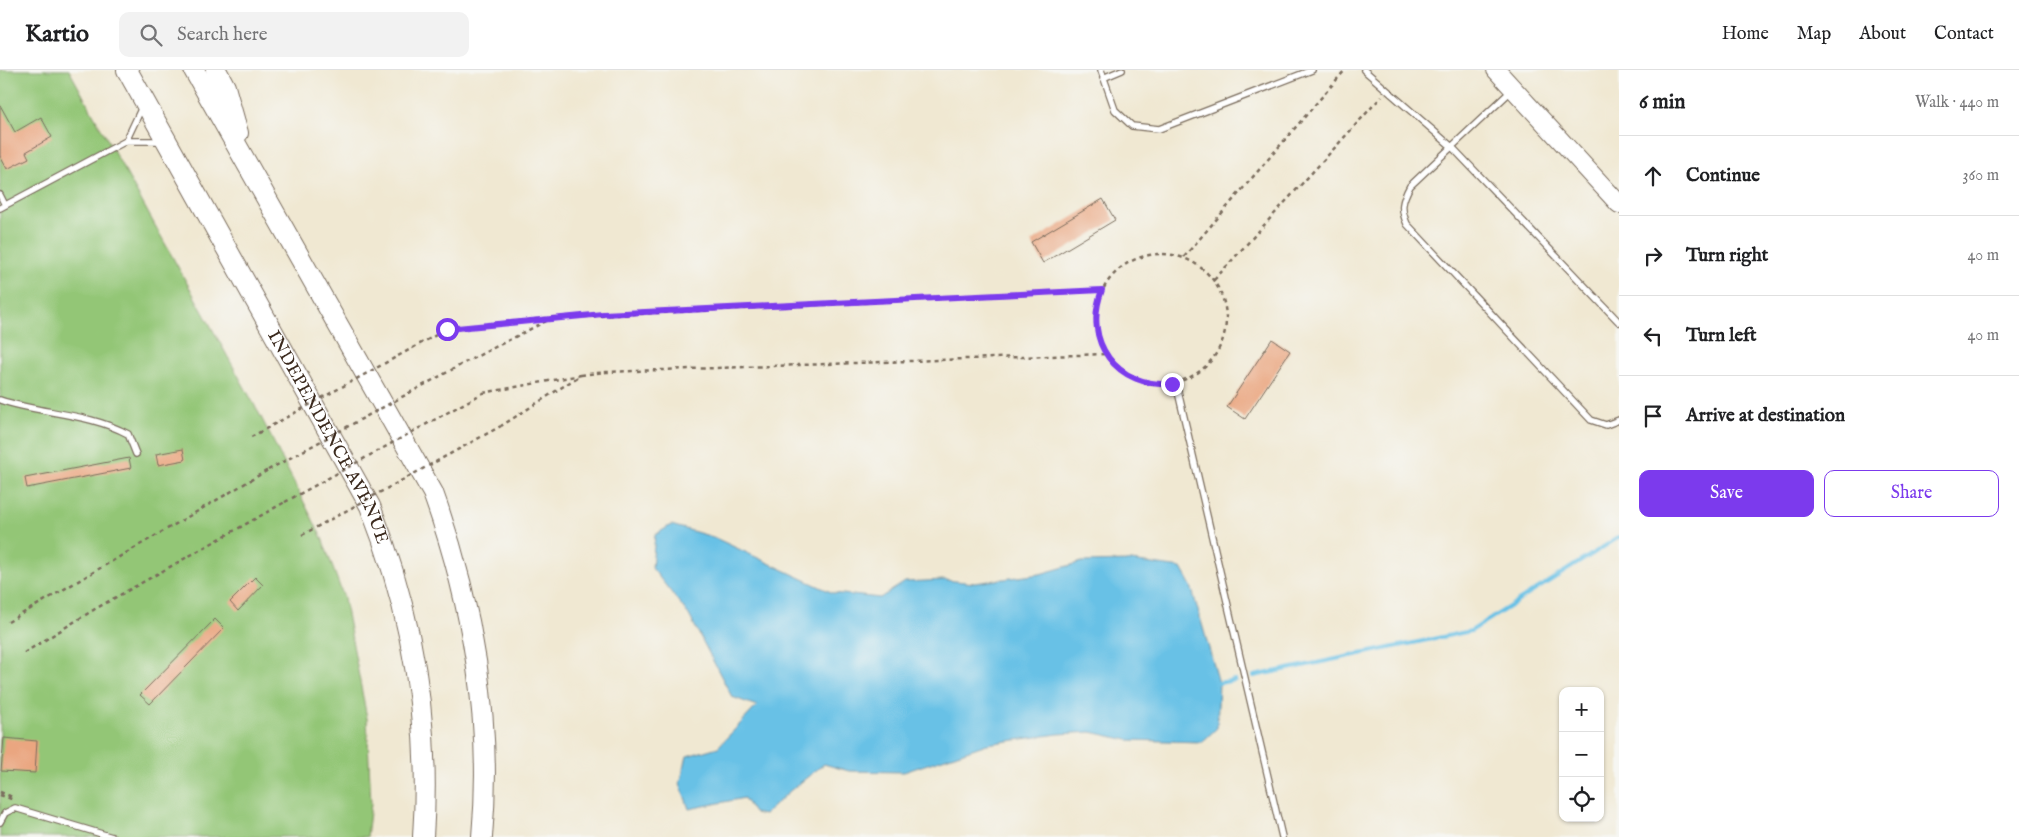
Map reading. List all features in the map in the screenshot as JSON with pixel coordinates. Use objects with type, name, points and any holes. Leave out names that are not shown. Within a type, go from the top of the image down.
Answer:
[{"type":"highway","name":"INDEPENDENCE AVENUE","points":[[127,70],[370,506],[386,547],[404,610],[417,675],[424,757],[423,837]]},
{"type":"highway","points":[[194,70],[433,493],[449,536],[472,638],[480,701],[486,794],[482,837]]},
{"type":"highway","points":[[216,70],[225,87],[248,166]]},
{"type":"main road","points":[[1496,70],[1512,90],[1619,204]]},
{"type":"lane","points":[[1101,70],[1115,110],[1132,126],[1159,129],[1312,70]]},
{"type":"lane","points":[[1103,78],[1122,70]]},
{"type":"lane","points":[[1364,70],[1388,89],[1452,147],[1619,322]]},
{"type":"lane","points":[[1512,90],[1410,186],[1402,200],[1402,212],[1407,224],[1591,420],[1606,425],[1619,420]]},
{"type":"lane","points":[[126,141],[144,101]]},
{"type":"lane","points":[[0,195],[3,207],[126,141],[167,142]]},
{"type":"lane","points":[[1176,383],[1282,837]]},
{"type":"lane","points":[[0,400],[112,426],[128,434],[136,454]]},
{"type":"lane","points":[[0,822],[5,813],[15,808],[112,837]]},
{"type":"path","points":[[1184,257],[1346,70]]},
{"type":"path","points":[[1214,280],[1388,89]]},
{"type":"path","points":[[1152,254],[1184,257],[1202,268],[1214,280],[1221,292],[1226,313],[1221,345],[1216,354],[1201,371],[1176,383],[1161,385],[1139,381],[1120,370],[1105,354],[1097,334],[1098,301],[1102,290],[1114,273],[1132,260],[1152,254]]},
{"type":"path","points":[[251,437],[447,329],[552,318],[1102,290]]},
{"type":"path","points":[[8,622],[268,470],[466,362],[552,318]]},
{"type":"path","points":[[24,653],[95,609],[483,393],[581,375],[1105,354]]},
{"type":"path","points":[[302,535],[502,426],[581,375]]},
{"type":"path","points":[[0,794],[10,796],[12,792]]},
{"type":"path","points":[[0,794],[10,798]]},
{"type":"green space","points":[[0,70],[69,70],[260,415],[322,538],[344,598],[367,718],[371,804],[367,837],[0,837]]},
{"type":"water","points":[[671,525],[713,537],[833,593],[880,598],[905,582],[945,580],[975,583],[1040,574],[1082,562],[1131,561],[1181,568],[1191,586],[1219,683],[1217,728],[1202,742],[1128,740],[1091,732],[1058,734],[987,744],[904,772],[849,771],[824,764],[791,790],[764,815],[754,813],[744,798],[689,809],[680,783],[687,756],[718,747],[757,706],[732,697],[689,615],[652,568],[655,535]]},
{"type":"building","points":[[0,105],[15,132],[41,117],[52,137],[26,152],[29,158],[7,169],[0,156]]},
{"type":"building","points":[[1103,199],[1115,220],[1043,263],[1031,242]]},
{"type":"building","points":[[1272,339],[1290,351],[1245,419],[1227,407]]},
{"type":"building","points":[[183,449],[185,460],[158,465],[156,454]]},
{"type":"building","points":[[129,458],[131,468],[27,488],[25,478]]},
{"type":"building","points":[[255,577],[263,585],[238,611],[230,602]]},
{"type":"building","points":[[215,619],[224,628],[150,704],[140,695]]},
{"type":"building","points":[[4,738],[37,741],[35,773],[1,771]]},
{"type":"waterway","points":[[1254,676],[1471,631],[1619,537]]},
{"type":"waterway","points":[[1219,683],[1235,680]]},
{"type":"route","points":[[447,329],[603,314],[1102,290],[1098,301],[1096,322],[1097,334],[1105,354],[1120,370],[1139,381],[1150,384],[1172,384]]}]
